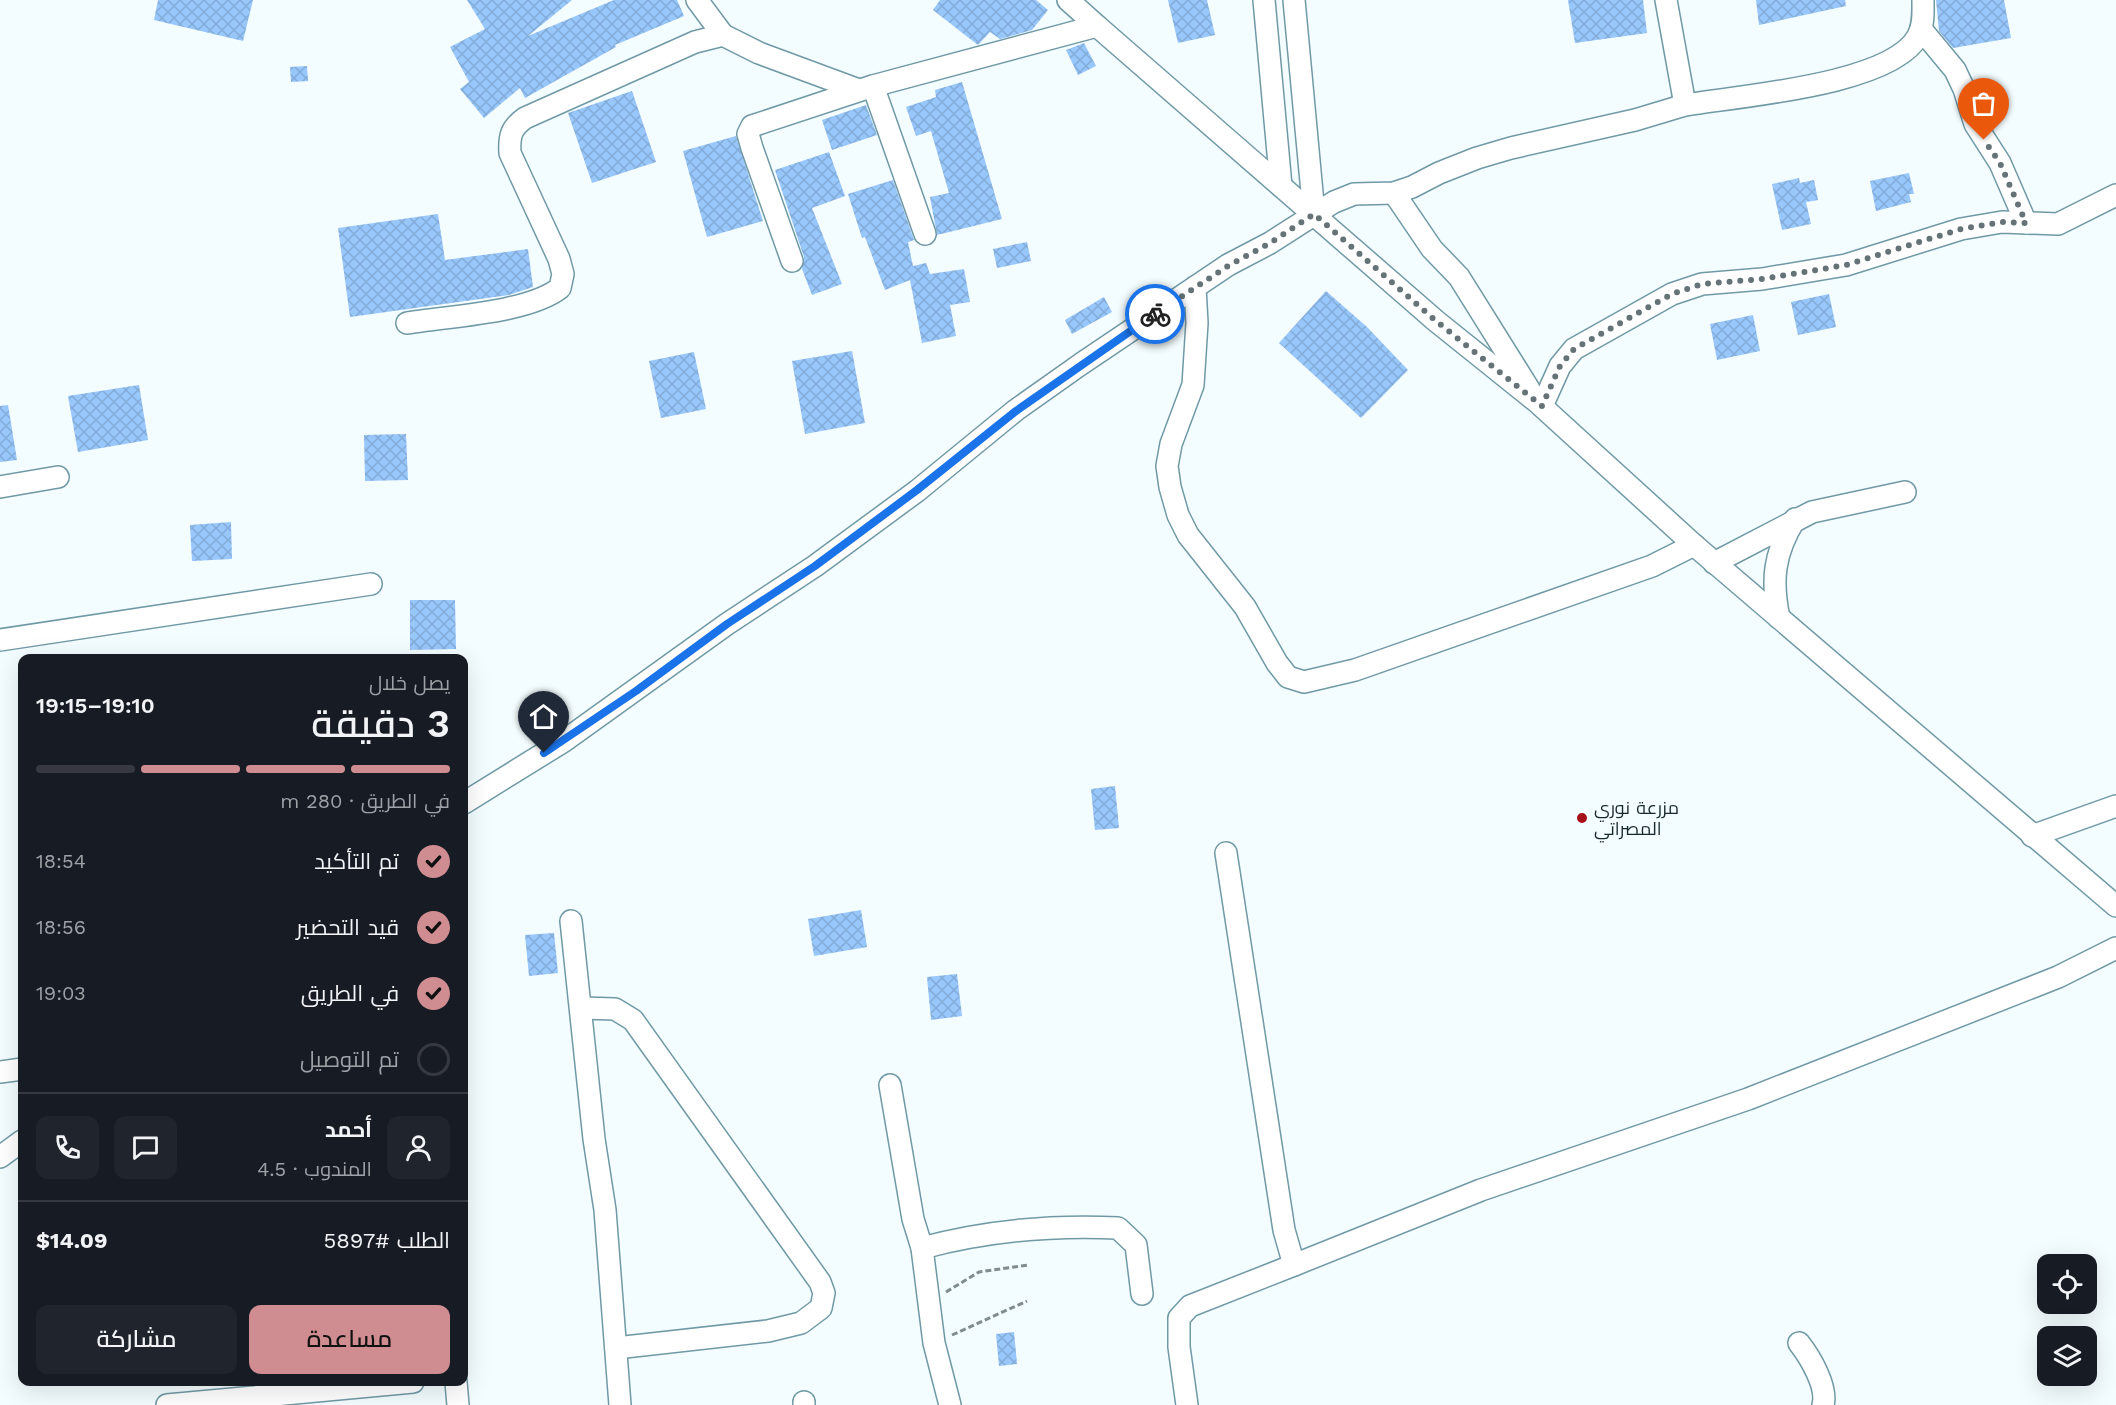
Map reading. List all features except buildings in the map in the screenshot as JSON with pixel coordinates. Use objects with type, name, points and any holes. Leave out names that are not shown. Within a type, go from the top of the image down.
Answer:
[{"type":"street","points":[[697,0],[723,35],[759,53],[866,88],[925,234]]},
{"type":"street","points":[[1068,0],[1436,321],[1540,404],[1694,545],[2116,906]]},
{"type":"street","points":[[1264,0],[1281,186]]},
{"type":"street","points":[[1294,0],[1314,214]]},
{"type":"street","points":[[1666,0],[1685,105]]},
{"type":"street","points":[[468,801],[564,741],[727,624],[815,566],[1080,364],[1195,287],[1314,214],[1354,194],[1394,193],[1412,188],[1467,162],[1511,148],[1635,120],[1685,105],[1840,80],[1873,71],[1892,61],[1911,46],[1921,29],[1923,0]]},
{"type":"street","points":[[792,261],[748,134],[752,126],[866,88],[1097,26]]},
{"type":"street","points":[[1921,29],[1955,70],[1975,124],[2000,163],[2026,223]]},
{"type":"street","points":[[407,323],[525,304],[550,296],[560,288],[563,274],[559,259],[510,153],[509,138],[514,126],[525,118],[695,42],[723,35]]},
{"type":"street","points":[[1394,193],[1432,249],[1459,277],[1540,404]]},
{"type":"street","points":[[1540,404],[1560,366],[1574,349],[1672,294],[1688,288],[1716,282],[1762,279],[1846,265],[1961,229],[2002,222],[2058,224],[2116,195]]},
{"type":"street","points":[[1195,287],[1197,323],[1192,385],[1171,444],[1167,466],[1170,487],[1188,535],[1245,607],[1277,663],[1293,681],[1324,679],[1355,670],[1652,566],[1694,545]]},
{"type":"street","points":[[0,487],[58,477]]},
{"type":"street","points":[[1714,562],[1795,519],[1831,507],[1905,492]]},
{"type":"street","points":[[1779,618],[1775,599],[1777,559],[1782,540],[1795,519]]},
{"type":"street","points":[[0,640],[371,584]]},
{"type":"street","points":[[2032,836],[2116,806]]},
{"type":"street","points":[[1226,853],[1284,1230],[1294,1265]]},
{"type":"street","points":[[571,921],[594,1139],[605,1210],[620,1405]]},
{"type":"street","points":[[1187,1405],[1179,1347],[1179,1318],[1190,1306],[1481,1190],[1758,1095],[2058,977],[2116,948]]},
{"type":"street","points":[[581,1008],[615,1009],[633,1020],[820,1282],[824,1293],[821,1308],[801,1323],[768,1331],[616,1348]]},
{"type":"street","points":[[0,1072],[18,1070]]},
{"type":"street","points":[[890,1085],[913,1219],[922,1248],[934,1342],[950,1405]]},
{"type":"street","points":[[0,1157],[18,1144]]},
{"type":"street","points":[[922,1248],[951,1240],[1001,1234],[1086,1227],[1118,1228],[1136,1245],[1142,1294]]},
{"type":"street","points":[[1798,1343],[1814,1369],[1824,1394],[1823,1405]]},
{"type":"street","points":[[167,1405],[258,1389],[298,1399],[386,1386]]},
{"type":"street","points":[[456,1386],[458,1405]]},
{"type":"path","points":[[928,1306],[956,1284],[979,1272],[1028,1265]]},
{"type":"path","points":[[934,1342],[1027,1301]]},
{"type":"way so far","points":[[1155,314],[1314,214],[1436,321],[1542,406],[1560,366],[1574,349],[1588,339],[1672,294],[1702,284],[1762,279],[1846,265],[1933,235],[1961,229],[2002,222],[2026,223],[2000,163],[1984,140]]},
{"type":"place","name":"مزرعة نوري المصراتي","points":[[1582,818]]},
{"type":"route","points":[[544,753],[636,691],[727,624],[815,566],[917,490],[1016,411],[1080,364],[1155,314]]}]
